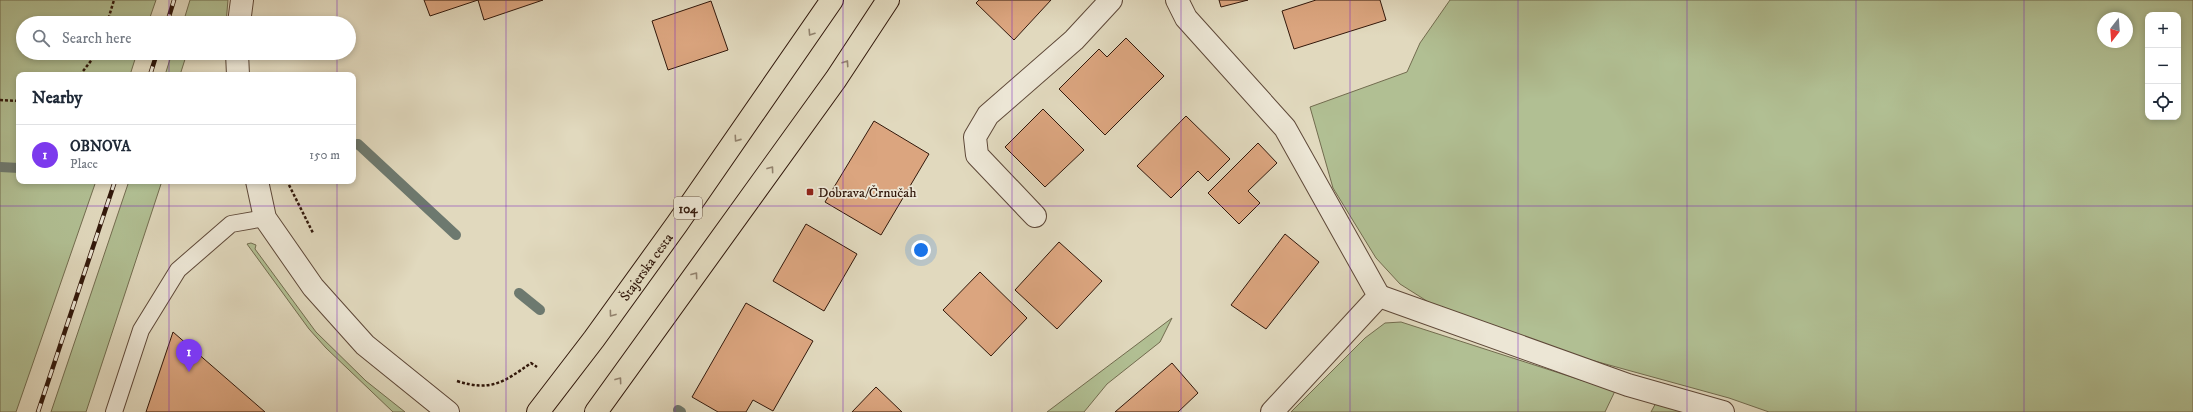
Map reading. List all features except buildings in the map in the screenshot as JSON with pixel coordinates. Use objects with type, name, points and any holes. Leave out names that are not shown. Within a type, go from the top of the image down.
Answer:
[{"type":"main road","name":"Štajerska cesta","points":[[538,412],[594,340],[677,224],[832,0]]},
{"type":"main road","points":[[596,412],[836,79],[888,0]]},
{"type":"street","points":[[240,16],[242,0]]},
{"type":"street","points":[[1034,216],[977,155],[975,137],[988,115],[1074,40],[1111,0]]},
{"type":"street","points":[[1177,0],[1186,18],[1285,128],[1379,296],[1628,385],[1722,412]]},
{"type":"street","points":[[237,60],[238,72]]},
{"type":"street","points":[[258,184],[265,218],[313,287],[365,345],[448,412]]},
{"type":"street","points":[[1272,412],[1379,296]]},
{"type":"lane","points":[[114,412],[141,330],[178,270],[231,224],[265,218]]},
{"type":"path","points":[[109,16],[114,0]]},
{"type":"path","points":[[82,72],[92,60]]},
{"type":"path","points":[[0,100],[16,101]]},
{"type":"path","points":[[289,184],[316,240]]},
{"type":"path","points":[[456,381],[475,386],[494,384],[507,379],[531,363]]},
{"type":"green space","points":[[0,0],[156,0],[150,16],[16,16],[16,60],[135,60],[131,72],[16,72],[16,184],[95,184],[16,412],[0,412]]},
{"type":"green space","points":[[190,0],[228,0],[227,16],[185,16]]},
{"type":"green space","points":[[1450,0],[2193,0],[2193,412],[1769,412],[1729,398],[1569,354],[1441,310],[1400,284],[1376,258],[1333,188],[1310,107],[1407,72],[1420,43]]},
{"type":"green space","points":[[170,60],[185,60],[181,72],[166,72]]},
{"type":"green space","points":[[128,184],[161,184],[86,412],[51,412]]},
{"type":"green space","points":[[251,243],[256,245],[255,249],[316,332],[366,381],[405,412],[393,412],[326,348],[309,329],[247,244]]},
{"type":"green space","points":[[1172,318],[1160,342],[1107,384],[1084,412],[1047,412]]},
{"type":"green space","points":[[1401,322],[1615,391],[1605,412],[1291,412],[1365,338],[1385,323]]},
{"type":"green space","points":[[1658,399],[1696,412],[1651,412]]},
{"type":"waterway","points":[[356,144],[358,144],[456,235]]},
{"type":"waterway","points":[[0,167],[16,168]]},
{"type":"waterway","points":[[519,293],[540,310]]},
{"type":"railway","points":[[169,16],[174,0]]},
{"type":"railway","points":[[151,72],[155,60]]},
{"type":"railway","points":[[38,412],[114,184]]},
{"type":"place","name":"Dobrava/Črnučah","points":[[810,192]]},
{"type":"place","name":"OBNOVA","points":[[189,372]]}]
